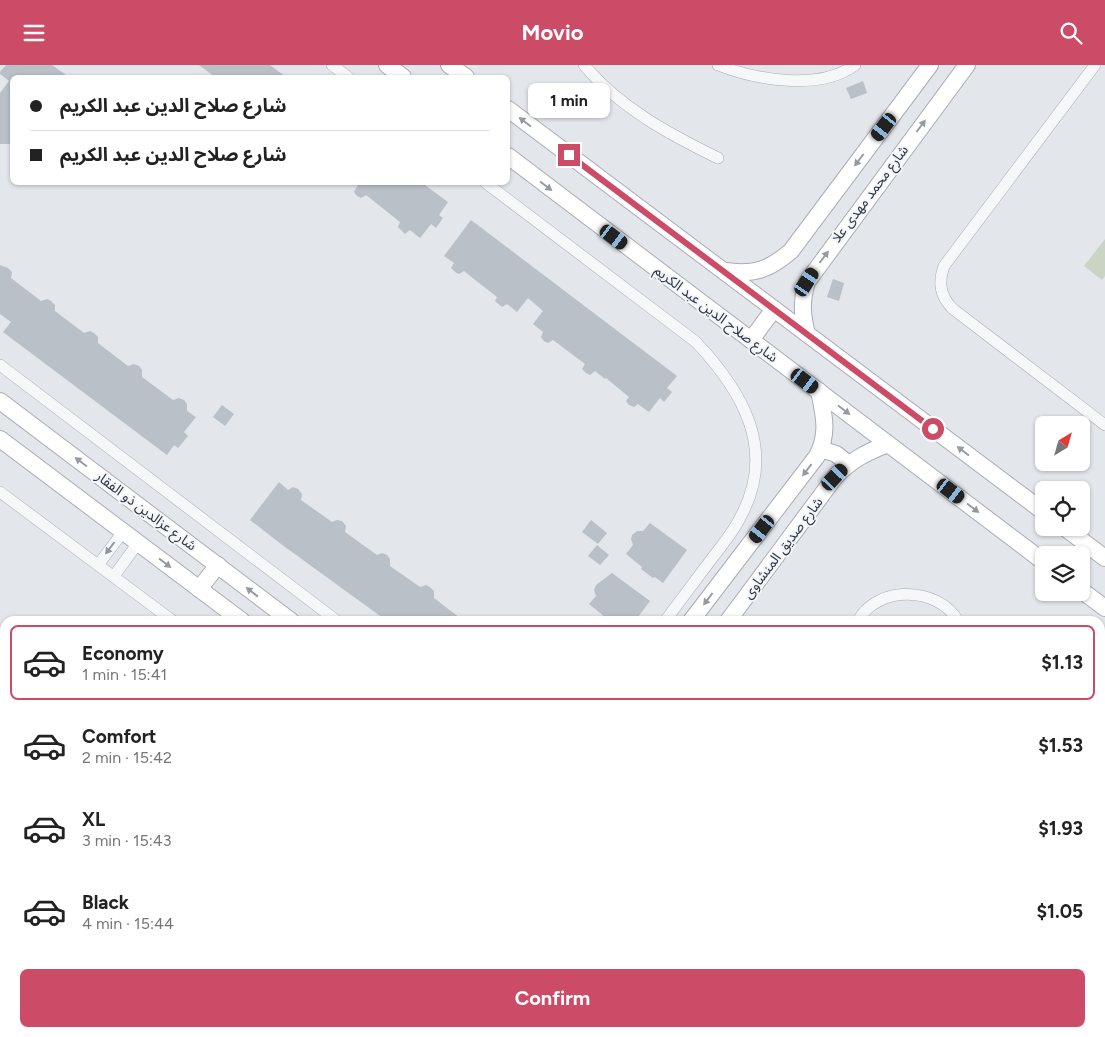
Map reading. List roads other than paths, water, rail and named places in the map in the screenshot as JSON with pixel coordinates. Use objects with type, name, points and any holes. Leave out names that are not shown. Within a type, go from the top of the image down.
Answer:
[{"type":"street","points":[[332,65],[345,75]]},
{"type":"street","points":[[387,65],[400,75]]},
{"type":"street","points":[[584,65],[604,86],[644,119],[718,158]]},
{"type":"street","points":[[718,65],[746,75],[800,81],[828,78],[855,65]]},
{"type":"street","name":"شارع محمد مهدى علا","points":[[724,271],[742,273],[760,271],[777,263],[791,251],[930,65]]},
{"type":"street","name":"شارع محمد مهدى علا","points":[[807,334],[802,316],[802,299],[807,282],[967,65]]},
{"type":"street","points":[[1095,65],[944,266],[940,284],[946,302],[953,309],[1105,425]]},
{"type":"street","points":[[510,110],[1035,505]]},
{"type":"street","name":"شارع صلاح الدين عبد الكريم","points":[[510,158],[1035,555]]},
{"type":"street","points":[[489,185],[696,342],[733,388],[748,415],[756,460],[755,475],[747,504],[733,530],[669,616]]},
{"type":"street","points":[[751,340],[774,309]]},
{"type":"street","points":[[0,365],[330,616]]},
{"type":"street","name":"شارع صديق المنشاوى","points":[[695,616],[821,449],[825,427],[819,391]]},
{"type":"street","name":"شارع عزالدين ذو الفقار","points":[[2,406],[284,616]]},
{"type":"street","points":[[0,439],[235,616]]},
{"type":"street","name":"شارع صديق المنشاوى","points":[[732,616],[835,477],[863,454],[888,444]]},
{"type":"street","points":[[821,449],[836,454],[849,464]]},
{"type":"street","points":[[0,492],[166,616]]},
{"type":"street","points":[[98,565],[123,532]]},
{"type":"street","points":[[1076,536],[1105,558]]},
{"type":"street","points":[[114,577],[138,543]]},
{"type":"street","points":[[199,589],[218,565]]},
{"type":"street","points":[[863,616],[873,605],[889,597],[907,594],[925,596],[941,603],[955,616]]},
{"type":"street","points":[[1090,597],[1105,608]]},
{"type":"street","points":[[678,603],[690,616]]}]
